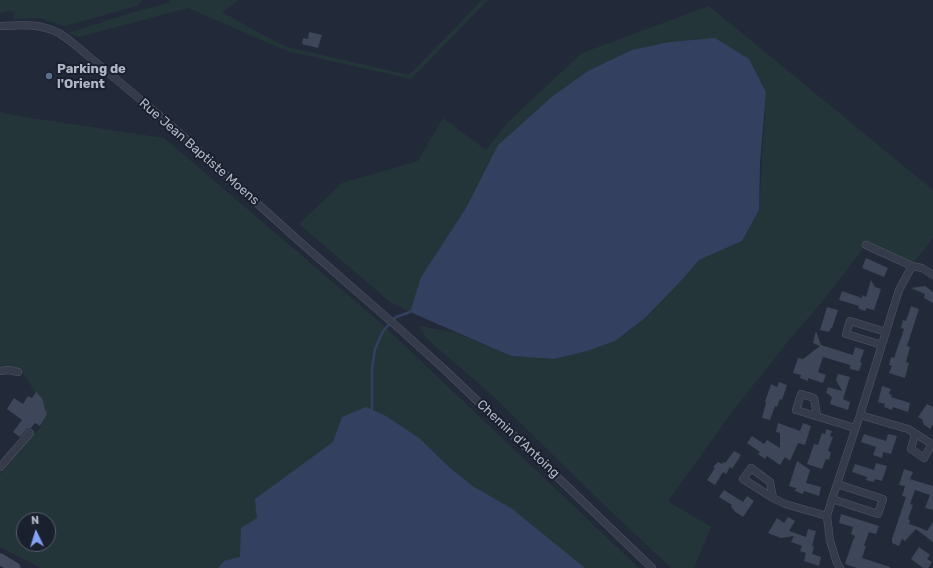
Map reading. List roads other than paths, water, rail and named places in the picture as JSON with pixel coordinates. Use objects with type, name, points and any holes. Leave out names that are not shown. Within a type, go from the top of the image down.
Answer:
[{"type":"main road","points":[[0,559],[15,568]]},
{"type":"street","name":"Rue Jean Baptiste Moens","points":[[0,26],[33,25],[61,34],[166,121],[382,314]]},
{"type":"street","points":[[866,245],[912,266],[922,268],[933,275]]},
{"type":"street","points":[[840,568],[830,541],[828,516],[832,499],[899,290],[912,266]]},
{"type":"street","name":"Chemin d'Antoing","points":[[382,314],[445,370],[652,568]]},
{"type":"street","points":[[882,345],[846,334],[850,321],[886,332]]},
{"type":"street","points":[[0,371],[9,370],[18,372]]},
{"type":"street","points":[[860,414],[908,429],[915,434]]},
{"type":"street","points":[[817,416],[855,428]]},
{"type":"street","points":[[0,467],[30,433]]},
{"type":"street","points":[[773,498],[770,482],[751,468],[743,479],[773,498],[785,504],[828,516]]},
{"type":"street","points":[[832,499],[878,514],[883,499],[837,484]]},
{"type":"water","points":[[715,38],[749,59],[766,92],[760,163],[759,210],[742,241],[699,260],[645,318],[615,341],[587,351],[554,359],[511,356],[410,312],[421,277],[466,208],[498,145],[554,95],[588,71],[632,50],[670,42]]},
{"type":"water","points":[[366,407],[386,416],[419,438],[450,468],[474,487],[511,508],[585,568],[218,568],[224,561],[240,557],[241,528],[257,518],[255,499],[333,442],[342,417]]},
{"type":"waterway","points":[[372,410],[372,369],[375,349],[383,331],[396,317],[410,312]]},
{"type":"place","name":"Parking de l'Orient","points":[[49,76]]}]
